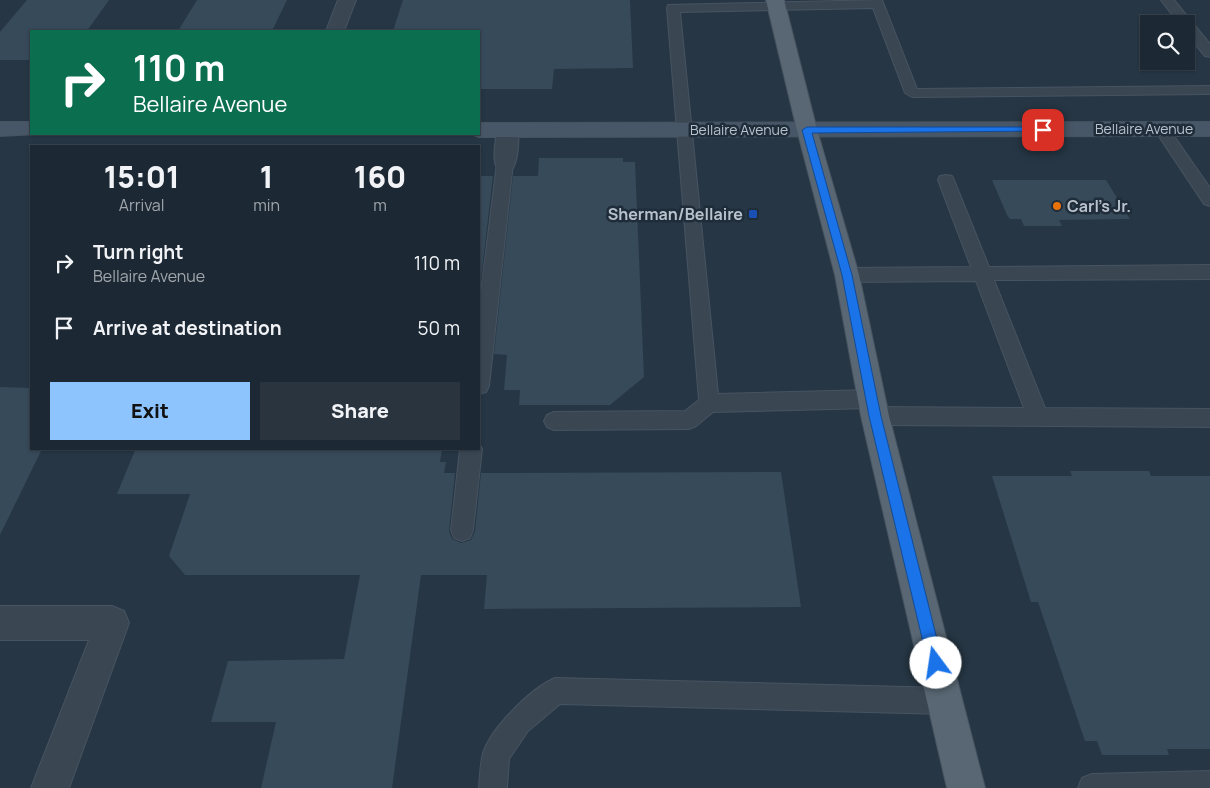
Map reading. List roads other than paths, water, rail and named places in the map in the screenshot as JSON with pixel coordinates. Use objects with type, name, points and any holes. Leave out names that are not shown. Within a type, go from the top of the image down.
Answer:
[{"type":"main road","points":[[776,3],[807,130],[847,275],[874,408],[966,788]]},
{"type":"street","points":[[336,30],[347,0]]},
{"type":"street","points":[[0,129],[30,129]]},
{"type":"street","name":"Bellaire Avenue","points":[[480,130],[1210,129]]},
{"type":"street","points":[[505,163],[508,130]]},
{"type":"street","points":[[0,623],[112,623],[50,788]]},
{"type":"lane","points":[[1166,0],[1178,15]]},
{"type":"lane","points":[[709,403],[673,8],[776,3],[876,2],[912,93],[1210,90]]},
{"type":"lane","points":[[1195,35],[1210,53]]},
{"type":"lane","points":[[1162,129],[1210,200]]},
{"type":"lane","points":[[480,377],[505,163]]},
{"type":"lane","points":[[946,180],[1038,417]]},
{"type":"lane","points":[[847,275],[1210,272]]},
{"type":"lane","points":[[554,421],[689,420],[709,403],[874,408],[1038,417],[1210,418]]},
{"type":"lane","points":[[462,530],[472,450]]},
{"type":"lane","points":[[493,788],[496,755],[519,722],[555,691],[945,700]]},
{"type":"lane","points":[[1092,788],[1210,785]]},
{"type":"place","name":"Carl's Jr.","points":[[1057,206]]},
{"type":"place","name":"Sherman/Bellaire","points":[[753,214]]}]
